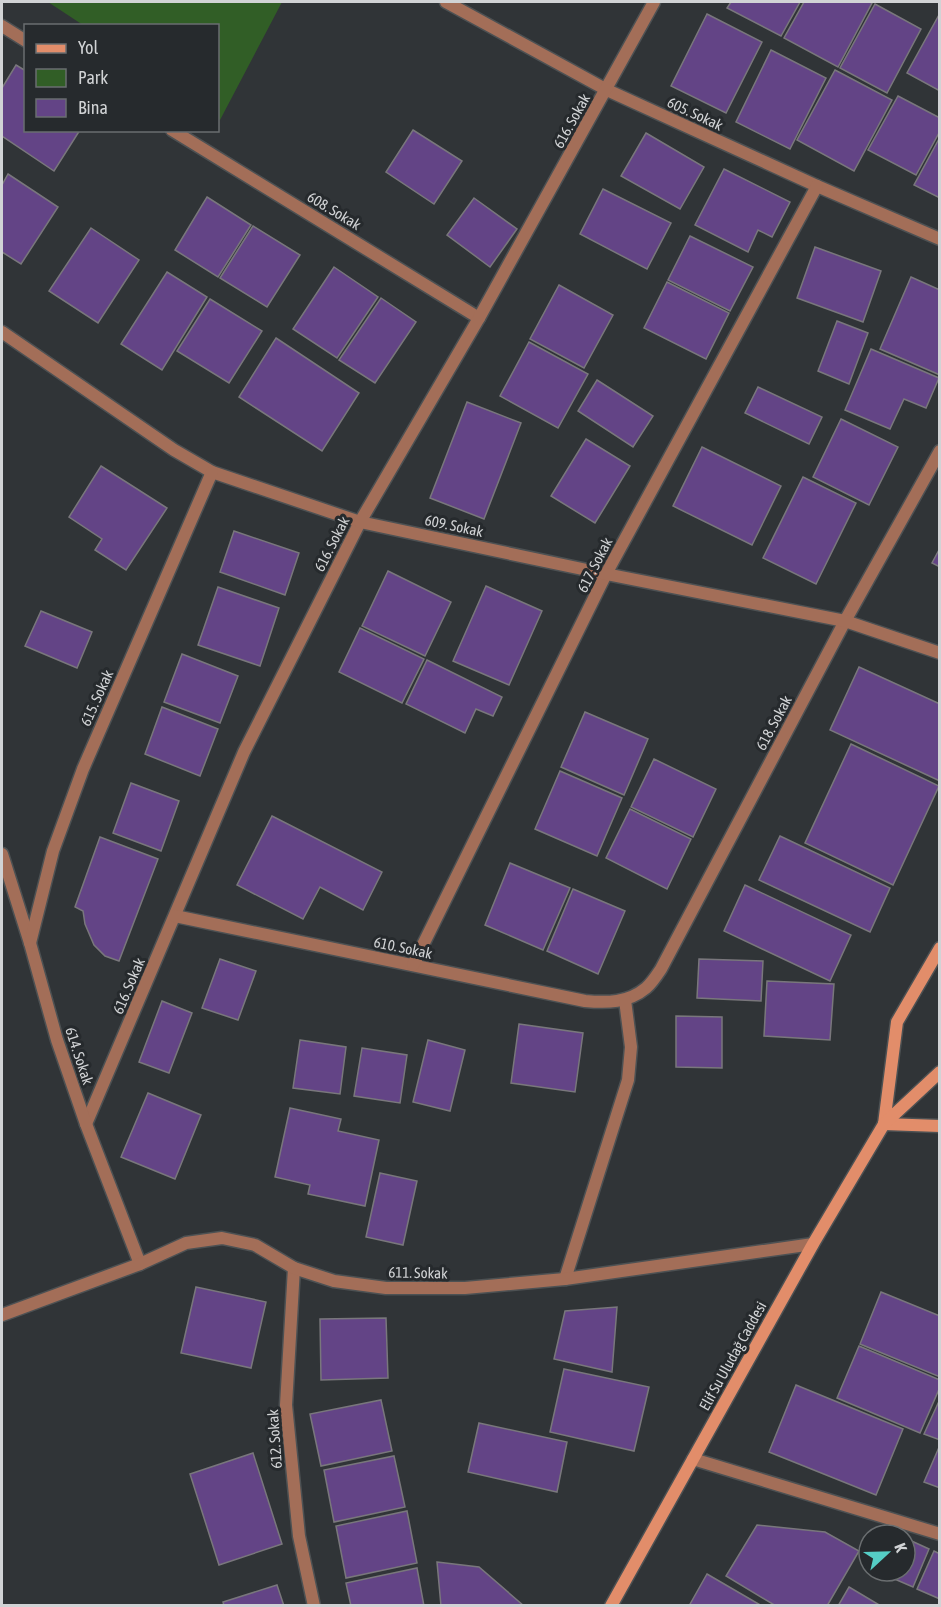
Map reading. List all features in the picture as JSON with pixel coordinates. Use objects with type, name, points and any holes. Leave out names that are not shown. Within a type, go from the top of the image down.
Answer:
[{"type":"main road","name":"Elif Su Uludağ Caddesi","points":[[884,1124],[897,1022],[939,948]]},
{"type":"main road","name":"Elif Su Uludağ Caddesi","points":[[611,1605],[813,1245],[884,1124],[939,1072]]},
{"type":"main road","points":[[884,1124],[939,1126]]},
{"type":"street","name":"605. Sokak","points":[[446,2],[607,90],[816,186],[939,239]]},
{"type":"street","name":"616. Sokak","points":[[86,1125],[244,752],[360,522],[479,318],[654,2]]},
{"type":"street","points":[[2,26],[24,40]]},
{"type":"street","name":"608. Sokak","points":[[175,132],[479,318]]},
{"type":"street","name":"617. Sokak","points":[[413,965],[606,574],[816,186]]},
{"type":"street","name":"609. Sokak","points":[[2,332],[174,450],[212,472],[360,522],[845,621],[939,653]]},
{"type":"street","name":"618. Sokak","points":[[625,1000],[646,988],[662,969],[845,621],[939,451]]},
{"type":"street","name":"615. Sokak","points":[[30,943],[53,851],[83,769],[212,472]]},
{"type":"street","name":"614. Sokak","points":[[2,854],[57,1040],[86,1125],[140,1264]]},
{"type":"street","name":"610. Sokak","points":[[175,916],[585,1001],[605,1003],[625,1000]]},
{"type":"street","points":[[565,1279],[628,1080],[631,1047],[625,1000]]},
{"type":"street","name":"611. Sokak","points":[[2,1315],[140,1264],[186,1243],[222,1238],[255,1245],[294,1268],[334,1281],[386,1288],[465,1288],[565,1279],[813,1245]]},
{"type":"street","name":"612. Sokak","points":[[294,1268],[286,1405],[299,1536],[314,1605]]},
{"type":"street","points":[[693,1459],[939,1534]]},
{"type":"green space","points":[[48,2],[282,2],[220,120],[219,24],[81,24]]},
{"type":"building","points":[[731,2],[800,2],[781,36],[727,8]]},
{"type":"building","points":[[804,2],[872,3],[838,67],[784,38]]},
{"type":"building","points":[[875,4],[921,29],[887,93],[840,68]]},
{"type":"building","points":[[940,13],[940,91],[907,73]]},
{"type":"building","points":[[707,14],[762,42],[726,113],[671,86]]},
{"type":"building","points":[[771,50],[826,78],[790,149],[736,122]]},
{"type":"building","points":[[16,65],[24,70],[24,132],[79,132],[54,171],[2,136],[2,88]]},
{"type":"building","points":[[835,70],[892,100],[854,171],[797,140]]},
{"type":"building","points":[[898,96],[940,118],[940,131],[916,175],[868,150]]},
{"type":"building","points":[[413,130],[462,161],[434,204],[386,172]]},
{"type":"building","points":[[646,133],[704,167],[680,209],[621,176]]},
{"type":"building","points":[[940,137],[940,198],[914,185]]},
{"type":"building","points":[[724,169],[790,202],[772,237],[758,230],[748,252],[695,225]]},
{"type":"building","points":[[8,174],[58,207],[21,264],[2,252],[2,185]]},
{"type":"building","points":[[603,189],[671,223],[647,269],[580,234]]},
{"type":"building","points":[[207,197],[251,225],[218,277],[175,250]]},
{"type":"building","points":[[474,198],[517,229],[490,267],[447,235]]},
{"type":"building","points":[[253,226],[300,255],[267,307],[220,278]]},
{"type":"building","points":[[91,228],[139,260],[98,323],[49,291]]},
{"type":"building","points":[[690,236],[753,267],[730,311],[668,280]]},
{"type":"building","points":[[815,247],[881,271],[863,322],[797,298]]},
{"type":"building","points":[[334,267],[378,297],[337,358],[293,329]]},
{"type":"building","points":[[167,272],[207,297],[162,370],[121,344]]},
{"type":"building","points":[[911,277],[940,290],[940,375],[880,349]]},
{"type":"building","points":[[667,282],[729,313],[706,359],[644,328]]},
{"type":"building","points":[[559,285],[613,315],[584,368],[530,339]]},
{"type":"building","points":[[381,298],[416,322],[375,383],[339,360]]},
{"type":"building","points":[[210,299],[262,331],[229,383],[177,351]]},
{"type":"building","points":[[837,321],[868,333],[849,384],[818,371]]},
{"type":"building","points":[[276,338],[359,393],[322,451],[239,397]]},
{"type":"building","points":[[529,342],[588,374],[558,428],[500,396]]},
{"type":"building","points":[[871,349],[939,378],[926,408],[904,399],[890,429],[845,410]]},
{"type":"building","points":[[597,380],[653,416],[633,447],[578,411]]},
{"type":"building","points":[[758,387],[822,417],[809,444],[745,413]]},
{"type":"building","points":[[467,402],[521,423],[484,519],[430,498]]},
{"type":"building","points":[[841,419],[898,447],[869,505],[813,477]]},
{"type":"building","points":[[586,439],[630,466],[595,523],[551,496]]},
{"type":"building","points":[[702,447],[781,486],[752,545],[673,506]]},
{"type":"building","points":[[101,466],[167,508],[126,570],[95,550],[102,539],[69,517]]},
{"type":"building","points":[[803,477],[856,503],[816,584],[763,558]]},
{"type":"building","points":[[234,531],[299,553],[285,595],[220,572]]},
{"type":"building","points":[[940,548],[940,567],[932,563]]},
{"type":"building","points":[[388,571],[451,602],[425,656],[362,626]]},
{"type":"building","points":[[486,586],[542,611],[509,685],[453,661]]},
{"type":"building","points":[[218,587],[279,608],[260,666],[198,645]]},
{"type":"building","points":[[41,611],[92,632],[77,668],[25,646]]},
{"type":"building","points":[[360,628],[424,659],[402,703],[339,672]]},
{"type":"building","points":[[182,654],[238,676],[220,723],[164,702]]},
{"type":"building","points":[[427,660],[502,697],[493,716],[476,709],[465,733],[406,704]]},
{"type":"building","points":[[859,667],[940,704],[940,781],[830,730]]},
{"type":"building","points":[[162,707],[218,729],[200,776],[145,754]]},
{"type":"building","points":[[585,712],[648,739],[624,795],[561,767]]},
{"type":"building","points":[[851,744],[939,786],[893,885],[805,843]]},
{"type":"building","points":[[654,759],[716,789],[693,837],[631,807]]},
{"type":"building","points":[[560,771],[622,798],[597,856],[535,829]]},
{"type":"building","points":[[131,783],[179,801],[161,851],[113,833]]},
{"type":"building","points":[[630,809],[691,839],[667,889],[606,858]]},
{"type":"building","points":[[272,816],[382,872],[363,910],[320,887],[303,919],[237,885]]},
{"type":"building","points":[[780,836],[890,888],[870,932],[759,880]]},
{"type":"building","points":[[100,837],[158,859],[119,961],[105,956],[94,945],[85,924],[83,911],[75,907]]},
{"type":"building","points":[[510,863],[570,888],[543,950],[485,925]]},
{"type":"building","points":[[745,885],[851,935],[830,981],[724,931]]},
{"type":"building","points":[[573,889],[625,911],[598,974],[547,951]]},
{"type":"building","points":[[220,959],[256,971],[238,1020],[202,1008]]},
{"type":"building","points":[[699,959],[763,961],[761,1001],[697,998]]},
{"type":"building","points":[[767,981],[834,984],[830,1040],[764,1036]]},
{"type":"building","points":[[162,1001],[192,1013],[169,1073],[139,1062]]},
{"type":"building","points":[[676,1016],[722,1017],[722,1068],[676,1067]]},
{"type":"building","points":[[519,1024],[583,1033],[575,1092],[511,1083]]},
{"type":"building","points":[[300,1040],[346,1047],[340,1094],[293,1088]]},
{"type":"building","points":[[428,1040],[465,1050],[450,1111],[413,1102]]},
{"type":"building","points":[[362,1048],[407,1055],[400,1103],[354,1096]]},
{"type":"building","points":[[148,1093],[201,1115],[175,1179],[121,1157]]},
{"type":"building","points":[[290,1108],[341,1119],[338,1131],[379,1140],[365,1206],[308,1194],[310,1185],[275,1177]]},
{"type":"building","points":[[380,1173],[417,1181],[403,1245],[366,1237]]},
{"type":"building","points":[[196,1287],[266,1302],[251,1368],[181,1353]]},
{"type":"building","points":[[881,1292],[940,1316],[940,1377],[860,1344]]},
{"type":"building","points":[[617,1307],[612,1372],[554,1359],[565,1311]]},
{"type":"building","points":[[386,1318],[388,1378],[321,1380],[320,1319]]},
{"type":"building","points":[[859,1346],[940,1380],[940,1387],[920,1433],[837,1398]]},
{"type":"building","points":[[564,1369],[649,1387],[634,1451],[550,1432]]},
{"type":"building","points":[[796,1385],[903,1429],[876,1495],[769,1452]]},
{"type":"building","points":[[940,1399],[940,1440],[924,1434]]},
{"type":"building","points":[[381,1400],[392,1451],[321,1466],[310,1414]]},
{"type":"building","points":[[479,1423],[567,1442],[557,1492],[468,1472]]},
{"type":"building","points":[[940,1445],[940,1488],[924,1482]]},
{"type":"building","points":[[253,1453],[282,1544],[219,1565],[190,1474]]},
{"type":"building","points":[[394,1456],[405,1507],[334,1522],[324,1470]]},
{"type":"building","points":[[407,1511],[417,1563],[346,1578],[336,1526]]},
{"type":"building","points":[[757,1525],[825,1532],[857,1550],[857,1554],[827,1606],[776,1606],[726,1576]]},
{"type":"building","points":[[917,1544],[929,1549],[917,1578]]},
{"type":"building","points":[[934,1551],[940,1554],[940,1599],[917,1589]]},
{"type":"building","points":[[437,1562],[479,1567],[524,1606],[441,1606]]},
{"type":"building","points":[[417,1568],[424,1606],[351,1606],[346,1583]]},
{"type":"building","points":[[707,1574],[762,1606],[689,1606]]},
{"type":"building","points":[[277,1585],[284,1606],[224,1606],[223,1602]]},
{"type":"building","points":[[849,1587],[881,1606],[838,1606]]}]
